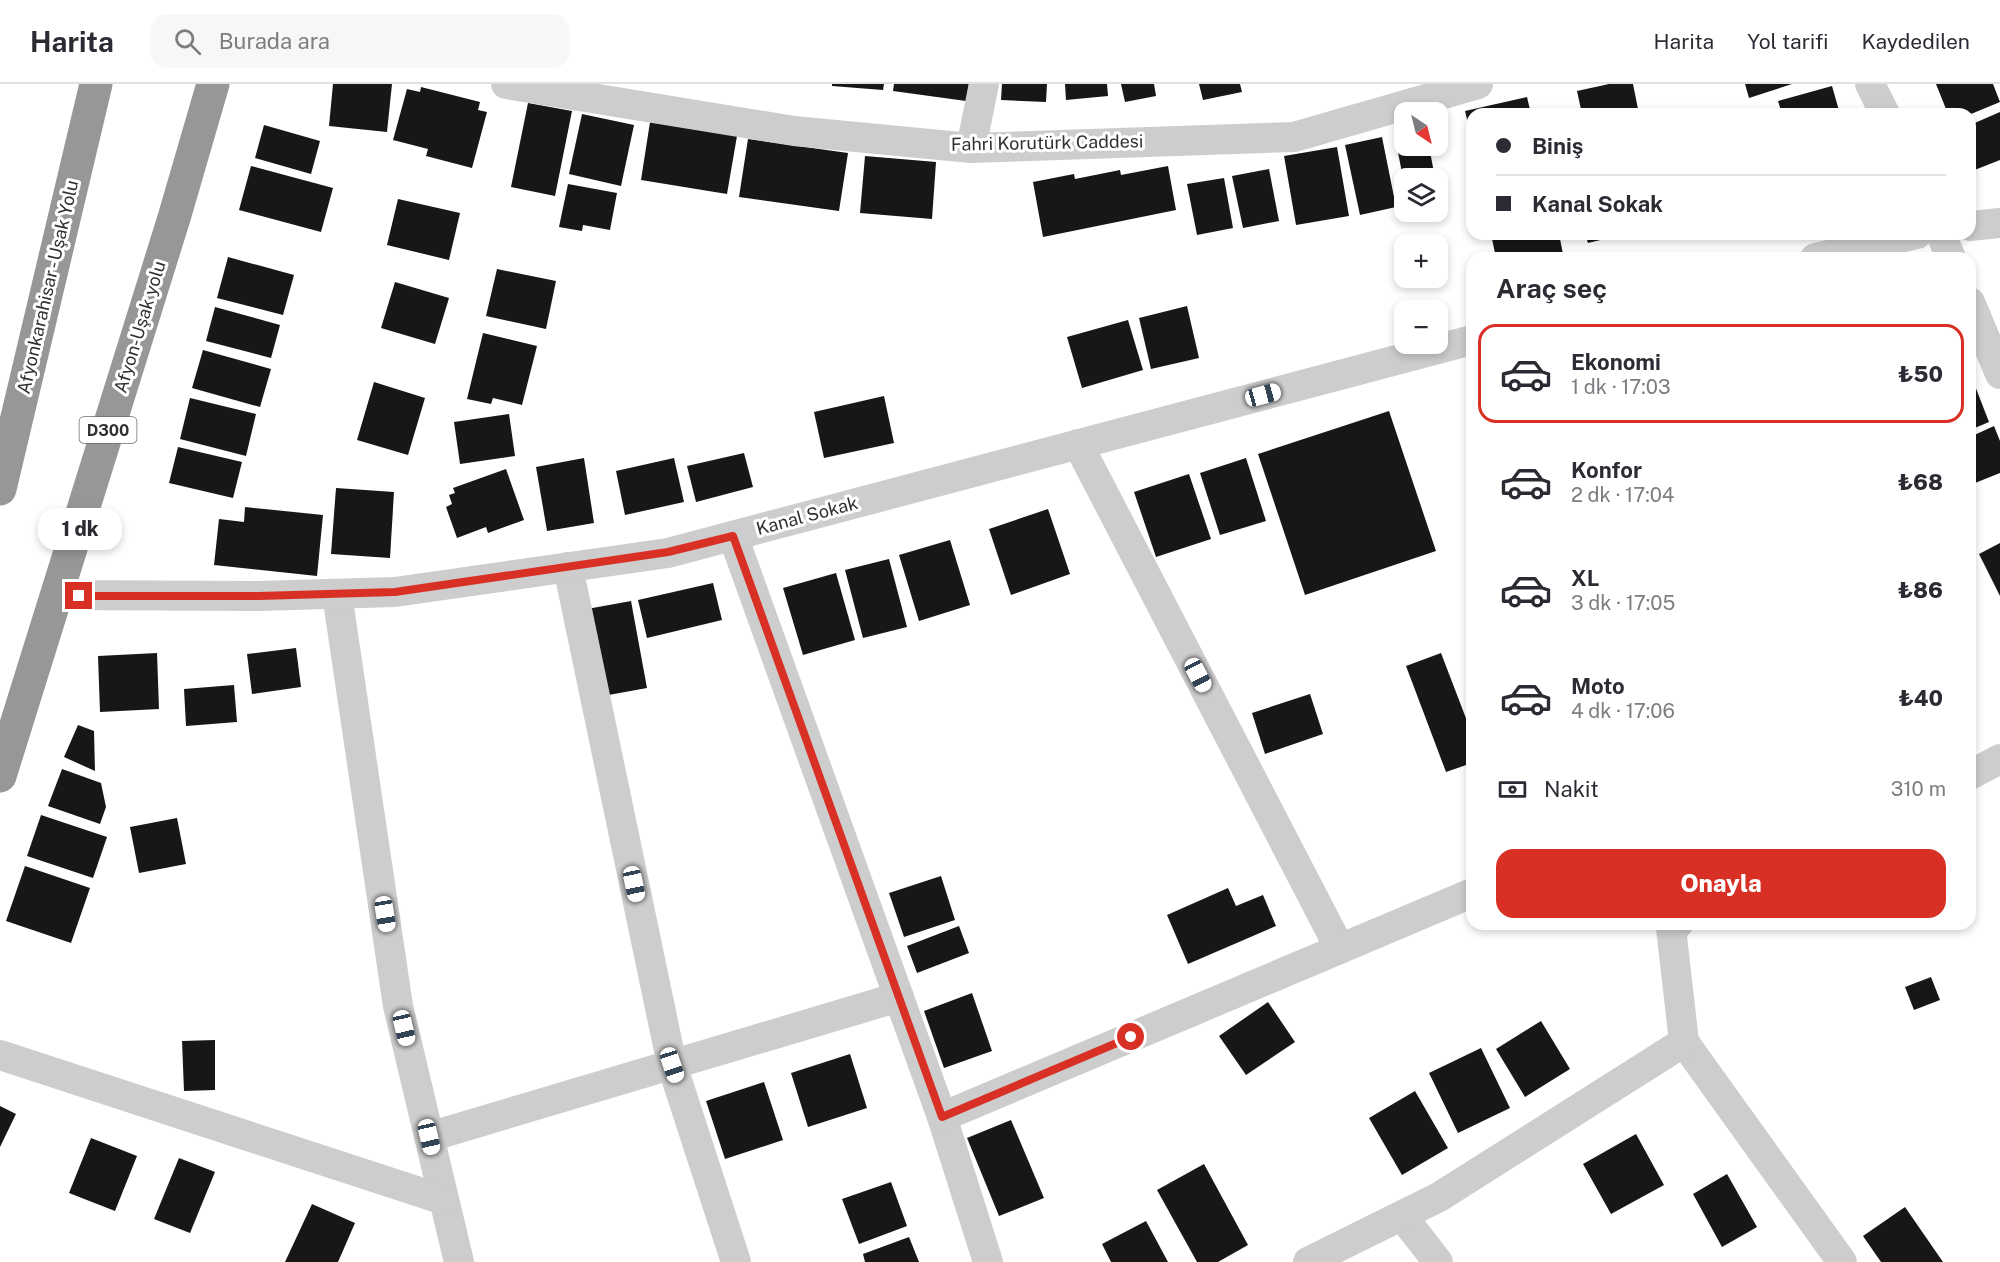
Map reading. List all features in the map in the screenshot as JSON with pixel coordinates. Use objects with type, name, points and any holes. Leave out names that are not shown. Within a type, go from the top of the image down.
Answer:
[{"type":"highway","name":"Afyonkarahisar - Uşak Yolu","points":[[0,489],[4,454],[96,84]]},
{"type":"highway","name":"Afyon-Uşak yolu","points":[[0,776],[174,218],[213,84]]},
{"type":"street","name":"Fahri Korutürk Caddesi","points":[[506,84],[794,131],[971,148],[1294,136],[1478,84]]},
{"type":"street","points":[[971,148],[984,84]]},
{"type":"street","points":[[1870,84],[1882,108]]},
{"type":"street","points":[[1976,225],[2000,223]]},
{"type":"street","points":[[1840,252],[1892,240]]},
{"type":"street","points":[[1976,316],[2000,374]]},
{"type":"street","name":"Kanal Sokak","points":[[56,595],[259,596],[395,592],[668,552],[1466,342]]},
{"type":"street","points":[[1078,444],[1340,949]]},
{"type":"street","points":[[733,536],[942,1117],[988,1262]]},
{"type":"street","points":[[568,567],[672,1065],[736,1262]]},
{"type":"street","points":[[337,594],[399,1006],[459,1262]]},
{"type":"street","points":[[1976,772],[2000,759]]},
{"type":"street","points":[[942,1117],[1466,896]]},
{"type":"street","points":[[1673,930],[1684,1042],[1842,1262]]},
{"type":"street","points":[[429,1137],[899,997]]},
{"type":"street","points":[[1308,1262],[1439,1197],[1684,1042]]},
{"type":"street","points":[[0,1055],[444,1200]]},
{"type":"street","points":[[1402,1216],[1438,1262]]},
{"type":"building","points":[[333,84],[392,84],[387,132],[329,126]]},
{"type":"building","points":[[832,84],[884,84],[883,90],[832,86]]},
{"type":"building","points":[[894,84],[969,84],[966,101],[893,91]]},
{"type":"building","points":[[1002,84],[1047,84],[1046,102],[1001,100]]},
{"type":"building","points":[[1065,84],[1107,84],[1108,96],[1066,100]]},
{"type":"building","points":[[1121,84],[1154,84],[1156,96],[1125,102]]},
{"type":"building","points":[[1199,84],[1240,84],[1242,92],[1203,100]]},
{"type":"building","points":[[1609,84],[1633,84],[1638,108],[1581,108],[1577,91]]},
{"type":"building","points":[[1745,84],[1792,84],[1749,98]]},
{"type":"building","points":[[1936,84],[1993,84],[2000,102],[1976,112],[1976,108],[1946,108]]},
{"type":"building","points":[[1832,86],[1838,108],[1780,108],[1778,101]]},
{"type":"building","points":[[421,87],[480,102],[478,110],[487,112],[472,168],[426,156],[428,149],[393,140],[407,89],[420,92]]},
{"type":"building","points":[[1527,97],[1530,108],[1478,108]]},
{"type":"building","points":[[528,103],[572,111],[555,196],[511,187]]},
{"type":"building","points":[[2000,112],[2000,160],[1976,169],[1976,122]]},
{"type":"building","points":[[582,114],[634,125],[621,186],[569,174]]},
{"type":"building","points":[[650,122],[737,136],[727,194],[641,180]]},
{"type":"building","points":[[264,125],[320,141],[311,174],[255,158]]},
{"type":"building","points":[[1382,137],[1394,207],[1360,215],[1345,145]]},
{"type":"building","points":[[748,139],[848,153],[839,211],[739,197]]},
{"type":"building","points":[[1337,147],[1349,216],[1296,225],[1284,156]]},
{"type":"building","points":[[865,156],[936,162],[932,219],[860,213]]},
{"type":"building","points":[[1399,156],[1431,156],[1433,168],[1401,168]]},
{"type":"building","points":[[251,166],[333,188],[321,232],[239,210]]},
{"type":"building","points":[[1168,166],[1176,210],[1043,237],[1033,182],[1074,174],[1075,179],[1120,170],[1121,175]]},
{"type":"building","points":[[1269,169],[1279,221],[1243,228],[1232,176]]},
{"type":"building","points":[[1224,178],[1233,228],[1197,235],[1187,184]]},
{"type":"building","points":[[568,184],[617,193],[610,230],[583,225],[582,231],[559,227]]},
{"type":"building","points":[[398,199],[460,213],[449,260],[387,245]]},
{"type":"building","points":[[1492,240],[1560,240],[1563,252],[1495,252]]},
{"type":"building","points":[[228,257],[294,275],[283,315],[217,298]]},
{"type":"building","points":[[497,269],[556,281],[546,329],[486,316]]},
{"type":"building","points":[[395,282],[449,298],[435,344],[381,328]]},
{"type":"building","points":[[1187,306],[1199,358],[1151,369],[1139,318]]},
{"type":"building","points":[[215,307],[280,325],[271,358],[206,341]]},
{"type":"building","points":[[1128,320],[1143,370],[1082,388],[1067,337]]},
{"type":"building","points":[[483,333],[537,346],[522,405],[493,398],[491,404],[467,399]]},
{"type":"building","points":[[203,350],[271,369],[260,407],[192,388]]},
{"type":"building","points":[[374,382],[425,398],[408,455],[357,440]]},
{"type":"building","points":[[1976,388],[1989,422],[1976,427]]},
{"type":"building","points":[[884,396],[894,443],[824,458],[814,412]]},
{"type":"building","points":[[190,398],[256,414],[246,456],[180,439]]},
{"type":"building","points":[[1389,411],[1436,551],[1305,595],[1258,454]]},
{"type":"building","points":[[509,414],[515,456],[460,464],[454,422]]},
{"type":"building","points":[[1994,426],[2000,441],[2000,473],[1976,483],[1976,434]]},
{"type":"building","points":[[178,447],[242,462],[233,498],[169,483]]},
{"type":"building","points":[[744,453],[753,487],[696,502],[687,466]]},
{"type":"building","points":[[584,458],[594,523],[547,531],[536,467]]},
{"type":"building","points":[[674,458],[684,502],[625,515],[616,471]]},
{"type":"building","points":[[1246,458],[1266,521],[1220,535],[1200,473]]},
{"type":"building","points":[[506,469],[524,520],[488,533],[486,527],[457,538],[446,507],[452,504],[449,495],[455,493],[453,488]]},
{"type":"building","points":[[1189,474],[1211,539],[1156,557],[1134,492]]},
{"type":"building","points":[[336,488],[394,492],[390,558],[331,554]]},
{"type":"building","points":[[245,507],[323,515],[317,576],[214,565],[219,519],[244,522]]},
{"type":"building","points":[[1048,509],[1070,574],[1011,595],[989,529]]},
{"type":"building","points":[[950,540],[970,605],[919,621],[899,555]]},
{"type":"building","points":[[2000,543],[2000,596],[1979,554]]},
{"type":"building","points":[[889,559],[907,627],[863,638],[845,570]]},
{"type":"building","points":[[836,573],[855,640],[803,655],[783,588]]},
{"type":"building","points":[[713,583],[722,620],[647,638],[638,600]]},
{"type":"building","points":[[631,601],[647,688],[603,696],[587,609]]},
{"type":"building","points":[[296,648],[301,687],[252,694],[247,654]]},
{"type":"building","points":[[157,653],[159,709],[100,712],[98,656]]},
{"type":"building","points":[[1441,653],[1466,718],[1466,765],[1446,772],[1406,666]]},
{"type":"building","points":[[234,685],[237,722],[186,726],[184,689]]},
{"type":"building","points":[[1310,694],[1323,734],[1265,754],[1252,713]]},
{"type":"building","points":[[78,725],[94,731],[95,771],[64,757]]},
{"type":"building","points":[[62,769],[101,783],[106,807],[100,824],[48,806]]},
{"type":"building","points":[[41,815],[107,837],[93,878],[27,856]]},
{"type":"building","points":[[177,818],[186,864],[139,873],[130,827]]},
{"type":"building","points":[[25,866],[90,888],[71,943],[6,921]]},
{"type":"building","points":[[941,876],[955,920],[904,937],[889,893]]},
{"type":"building","points":[[1228,888],[1236,906],[1263,895],[1276,926],[1188,964],[1167,915]]},
{"type":"building","points":[[959,926],[969,953],[917,973],[907,946]]},
{"type":"building","points":[[1931,977],[1940,1000],[1914,1010],[1905,987]]},
{"type":"building","points":[[972,993],[992,1051],[944,1068],[924,1011]]},
{"type":"building","points":[[1268,1002],[1295,1042],[1246,1075],[1219,1036]]},
{"type":"building","points":[[1541,1021],[1570,1069],[1525,1097],[1496,1049]]},
{"type":"building","points":[[215,1040],[215,1090],[184,1091],[182,1041]]},
{"type":"building","points":[[1481,1048],[1510,1108],[1458,1133],[1429,1073]]},
{"type":"building","points":[[850,1054],[867,1108],[808,1127],[791,1073]]},
{"type":"building","points":[[764,1082],[783,1140],[725,1159],[706,1101]]},
{"type":"building","points":[[1415,1091],[1448,1148],[1402,1175],[1369,1118]]},
{"type":"building","points":[[0,1106],[16,1114],[0,1147]]},
{"type":"building","points":[[1011,1120],[1044,1198],[999,1216],[967,1138]]},
{"type":"building","points":[[1636,1134],[1664,1185],[1611,1214],[1583,1164]]},
{"type":"building","points":[[91,1138],[137,1156],[115,1211],[69,1193]]},
{"type":"building","points":[[179,1158],[215,1172],[190,1233],[154,1219]]},
{"type":"building","points":[[1204,1164],[1248,1245],[1218,1262],[1197,1262],[1157,1190]]},
{"type":"building","points":[[1727,1174],[1757,1227],[1722,1247],[1693,1194]]},
{"type":"building","points":[[891,1182],[907,1226],[859,1244],[842,1199]]},
{"type":"building","points":[[312,1204],[355,1223],[338,1262],[285,1262]]},
{"type":"building","points":[[1905,1207],[1943,1262],[1881,1262],[1863,1236]]},
{"type":"building","points":[[1146,1221],[1168,1262],[1111,1262],[1102,1244]]},
{"type":"building","points":[[909,1237],[919,1262],[865,1262],[863,1254]]},
{"type":"route","points":[[79,596],[259,596],[395,592],[668,552],[733,536],[942,1117],[1131,1037]]}]
